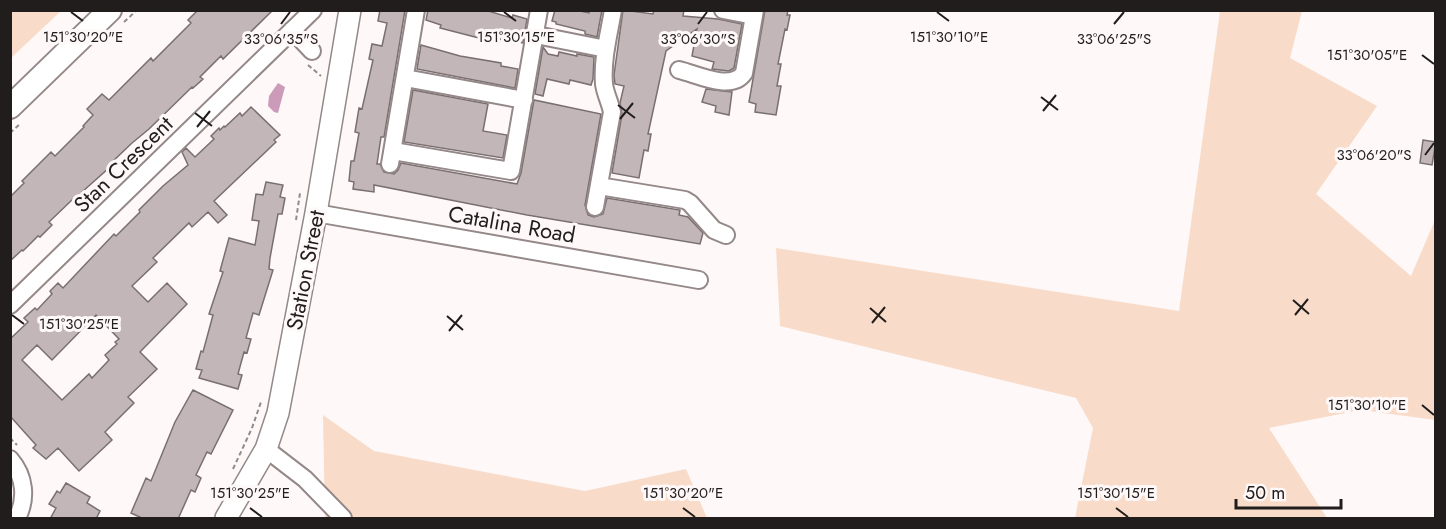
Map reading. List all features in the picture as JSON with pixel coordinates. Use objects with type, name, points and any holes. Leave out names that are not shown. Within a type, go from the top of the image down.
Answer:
[{"type":"main road","points":[[10,108],[110,10]]},
{"type":"street","name":"Stan Crescent","points":[[10,305],[313,10]]},
{"type":"street","name":"Station Street","points":[[226,519],[266,449],[278,413],[316,213],[350,10]]},
{"type":"street","points":[[416,10],[391,158],[511,171],[539,10]]},
{"type":"street","points":[[596,207],[612,112],[604,87],[604,68],[614,10]]},
{"type":"street","points":[[679,70],[729,82],[738,80],[744,72],[754,13],[723,10]]},
{"type":"street","points":[[292,30],[308,56]]},
{"type":"street","points":[[536,35],[606,49]]},
{"type":"street","points":[[405,78],[524,100]]},
{"type":"street","points":[[599,186],[685,200],[714,230],[726,235]]},
{"type":"street","name":"Catalina Road","points":[[316,213],[699,280]]},
{"type":"street","points":[[266,449],[297,471],[343,519]]},
{"type":"street","points":[[10,459],[21,475],[23,488],[24,499],[17,519]]},
{"type":"path","points":[[308,56],[321,76],[323,65]]},
{"type":"path","points":[[295,225],[301,190]]},
{"type":"path","points":[[230,476],[252,428],[264,394]]},
{"type":"shaded area","points":[[11,10],[61,10],[61,11],[11,58]]},
{"type":"shaded area","points":[[1220,11],[1302,11],[1290,58],[1377,106],[1316,194],[1411,276],[1435,220],[1435,420],[1361,410],[1269,428],[1327,518],[1075,518],[1093,428],[1076,398],[780,326],[776,248],[1179,311]]},
{"type":"shaded area","points":[[278,83],[285,87],[278,113],[268,106],[269,96]]},
{"type":"shaded area","points":[[323,415],[374,451],[585,491],[686,469],[707,518],[325,518]]},
{"type":"building","points":[[198,10],[273,10],[223,59],[221,56],[200,77],[203,79],[109,165],[110,167],[82,192],[84,194],[76,202],[73,199],[49,222],[52,225],[40,237],[38,236],[10,261],[10,197],[24,183],[22,181],[51,152],[55,156],[84,127],[93,115],[87,109],[102,94],[109,100],[151,58],[153,61],[191,23],[188,20]]},
{"type":"building","points":[[380,10],[405,10],[384,137],[381,137],[377,164],[380,164],[384,172],[394,174],[401,163],[517,184],[534,100],[601,114],[585,205],[588,215],[594,217],[603,214],[607,198],[680,210],[679,215],[688,217],[703,233],[700,244],[527,215],[374,185],[374,192],[353,189],[354,182],[349,181],[351,161],[354,161],[359,133],[355,132],[359,108],[362,109],[373,60],[369,59],[372,44],[382,46],[387,23],[378,21]]},
{"type":"building","points":[[428,10],[485,10],[512,18],[513,15],[527,19],[523,43],[479,34],[479,38],[440,28],[441,25],[426,20]]},
{"type":"building","points":[[555,10],[589,13],[590,10],[602,10],[597,37],[585,34],[585,31],[556,24],[552,21]]},
{"type":"building","points":[[623,10],[653,14],[654,10],[684,10],[683,16],[742,24],[734,68],[729,71],[712,69],[714,62],[692,56],[697,29],[666,51],[648,134],[651,134],[648,151],[644,150],[639,178],[612,173],[622,114],[620,103],[624,86],[615,84],[614,75]]},
{"type":"building","points":[[765,10],[788,10],[787,15],[790,15],[778,64],[781,64],[777,86],[781,86],[776,115],[755,112],[756,104],[749,102]]},
{"type":"building","points":[[421,45],[518,69],[515,88],[417,69]]},
{"type":"building","points":[[543,47],[548,54],[558,56],[559,52],[594,57],[591,85],[570,80],[569,84],[547,79],[543,96],[535,94]]},
{"type":"building","points":[[706,89],[732,92],[729,115],[715,112],[716,106],[702,102]]},
{"type":"building","points":[[413,90],[488,104],[483,131],[507,135],[503,158],[404,142]]},
{"type":"building","points":[[251,107],[280,135],[274,140],[276,142],[214,201],[227,215],[218,223],[208,212],[192,227],[189,223],[153,258],[157,262],[132,286],[148,302],[167,283],[187,304],[140,352],[157,369],[128,397],[134,403],[105,432],[112,440],[79,471],[58,448],[46,459],[33,448],[36,445],[10,416],[10,339],[28,322],[24,318],[35,308],[37,310],[52,294],[50,291],[58,283],[63,288],[114,234],[116,236],[163,186],[188,165],[182,152],[186,148],[195,157],[214,139],[211,136],[219,128],[220,130],[225,127],[240,113],[242,116]],"holes":[[[96,315],[119,339],[105,355],[109,360],[92,378],[89,374],[62,400],[22,360],[37,345],[52,360]]]},
{"type":"building","points":[[1423,140],[1436,142],[1432,165],[1420,163]]},
{"type":"building","points":[[266,182],[283,185],[280,197],[285,198],[282,214],[278,214],[270,258],[269,269],[273,270],[259,315],[253,313],[246,338],[251,339],[247,353],[244,352],[238,374],[242,375],[238,389],[199,378],[202,370],[196,369],[213,315],[209,314],[223,272],[220,271],[229,238],[255,245],[259,221],[252,220],[256,194],[263,195]]},
{"type":"building","points":[[193,390],[233,410],[211,454],[207,452],[196,475],[201,478],[195,492],[191,490],[178,519],[144,519],[131,513],[146,478],[151,481],[175,422]]},
{"type":"building","points":[[66,483],[90,497],[87,503],[100,511],[96,519],[50,519],[56,508],[49,504],[57,491],[60,493]]}]
